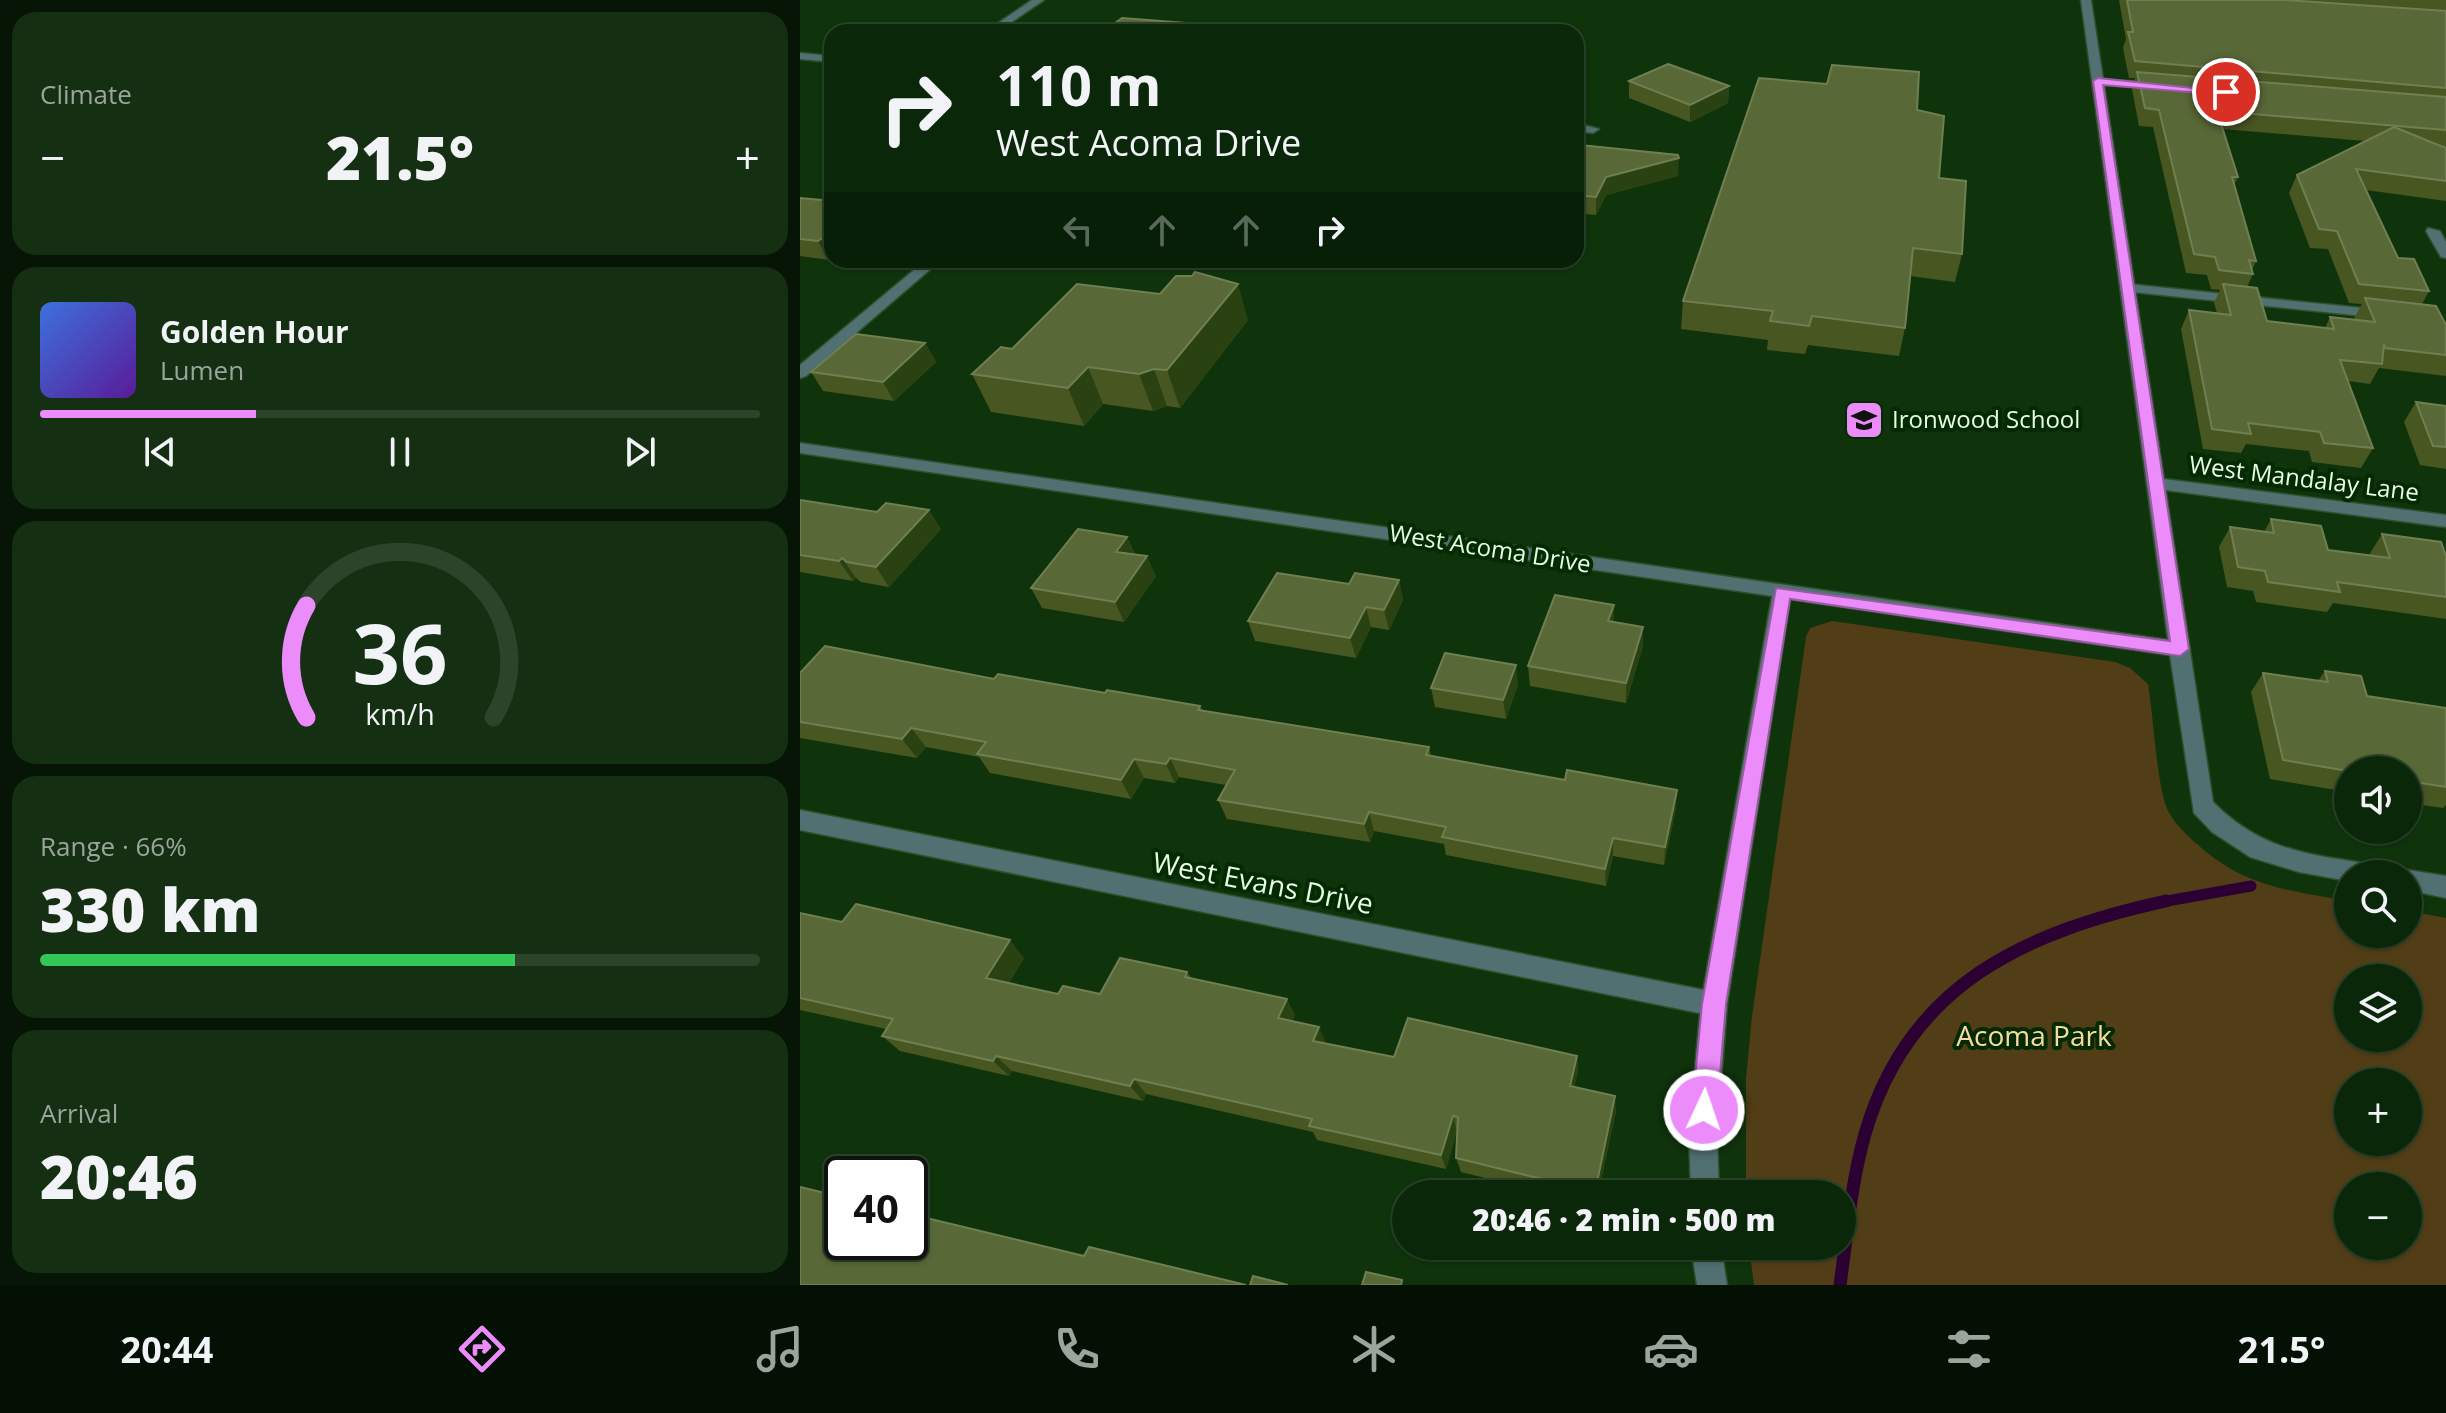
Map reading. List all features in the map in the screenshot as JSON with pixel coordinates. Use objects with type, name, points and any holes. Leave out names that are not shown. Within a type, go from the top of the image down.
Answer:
[{"type":"street","points":[[1002,24],[1039,0]]},
{"type":"street","points":[[2086,0],[2202,806],[2222,830],[2251,850],[2334,868]]},
{"type":"street","points":[[800,56],[824,58]]},
{"type":"street","points":[[2098,81],[2179,88]]},
{"type":"street","points":[[1584,128],[1593,129]]},
{"type":"street","points":[[2433,231],[2446,254]]},
{"type":"street","points":[[800,373],[925,268]]},
{"type":"street","points":[[2128,288],[2401,315]]},
{"type":"street","name":"West Acoma Drive","points":[[800,448],[2180,649]]},
{"type":"street","name":"West Mandalay Lane","points":[[2156,484],[2446,521]]},
{"type":"street","points":[[1705,1180],[1703,1134],[1714,1004],[1782,592]]},
{"type":"street","name":"West Evans Drive","points":[[800,820],[1714,1004]]},
{"type":"street","points":[[2422,883],[2446,887]]},
{"type":"street","points":[[1708,1260],[1712,1285]]},
{"type":"green space","name":"Acoma Park","points":[[1832,621],[2115,662],[2130,668],[2148,684],[2166,806],[2182,830],[2214,858],[2249,878],[2334,899],[2334,948],[2422,948],[2422,914],[2446,918],[2446,1285],[1754,1285],[1751,1260],[1856,1260],[1856,1180],[1746,1180],[1746,1078],[1752,1016],[1806,637],[1810,628]]},
{"type":"building","points":[[2127,0],[2285,0],[2446,11],[2446,88],[2135,61],[2128,32],[2133,32]]},
{"type":"building","points":[[1122,18],[1187,23],[1186,24],[1114,24]]},
{"type":"building","points":[[1668,64],[1729,86],[1690,105],[1629,81]]},
{"type":"building","points":[[1832,65],[1919,72],[1917,110],[1944,116],[1939,178],[1966,181],[1962,254],[1913,248],[1905,328],[1812,316],[1809,326],[1770,321],[1773,311],[1683,301],[1759,78],[1827,84]]},
{"type":"building","points":[[2137,72],[2446,97],[2446,130],[2217,111],[2238,177],[2232,177],[2256,261],[2249,260],[2253,274],[2219,270],[2215,257],[2194,254],[2159,110],[2145,108]]},
{"type":"building","points":[[2394,127],[2446,148],[2446,181],[2356,169],[2398,258],[2414,259],[2429,291],[2359,284],[2337,231],[2319,229],[2297,175]]},
{"type":"building","points":[[1584,145],[1678,155],[1679,158],[1606,177],[1596,197],[1584,196]]},
{"type":"building","points":[[800,198],[824,200],[824,237],[818,241],[800,239]]},
{"type":"building","points":[[1195,272],[1238,284],[1167,370],[1154,369],[1139,374],[1088,367],[1068,388],[972,374],[1001,347],[1012,349],[1077,284],[1160,294],[1176,276],[1192,276]]},
{"type":"building","points":[[2223,284],[2257,288],[2267,321],[2334,329],[2330,317],[2375,322],[2365,298],[2436,306],[2446,325],[2446,355],[2385,348],[2384,344],[2382,364],[2340,360],[2373,448],[2324,443],[2320,432],[2248,423],[2251,434],[2212,429],[2189,310],[2231,315]]},
{"type":"building","points":[[856,334],[925,343],[883,382],[811,372]]},
{"type":"building","points":[[2416,402],[2446,406],[2446,447],[2433,446]]},
{"type":"building","points":[[800,500],[877,512],[886,503],[929,510],[876,567],[847,562],[842,558],[839,561],[800,555]]},
{"type":"building","points":[[2271,519],[2321,526],[2328,550],[2390,558],[2382,534],[2441,542],[2446,556],[2446,597],[2337,582],[2340,592],[2268,582],[2265,571],[2238,567],[2230,527],[2274,533]]},
{"type":"building","points":[[1078,529],[1127,537],[1116,552],[1147,556],[1115,602],[1031,588]]},
{"type":"building","points":[[1277,573],[1349,584],[1355,573],[1399,580],[1384,610],[1366,607],[1350,638],[1248,621]]},
{"type":"building","points":[[1555,595],[1614,605],[1608,621],[1643,627],[1626,683],[1528,666]]},
{"type":"building","points":[[825,646],[994,679],[998,674],[1105,693],[1107,690],[1200,706],[1198,710],[1429,747],[1426,755],[1565,780],[1567,770],[1677,790],[1665,847],[1613,838],[1605,869],[1442,837],[1446,827],[1369,812],[1364,824],[1218,800],[1235,770],[1170,758],[1166,764],[1134,759],[1121,780],[977,754],[986,742],[911,728],[902,739],[800,722],[800,673]]},
{"type":"building","points":[[1445,653],[1516,665],[1503,700],[1431,688]]},
{"type":"building","points":[[2325,671],[2361,676],[2367,696],[2446,708],[2446,787],[2422,783],[2422,756],[2334,756],[2334,769],[2283,760],[2263,673],[2328,682]]},
{"type":"building","points":[[856,904],[1010,940],[986,978],[1058,994],[1063,986],[1100,994],[1120,958],[1187,972],[1185,977],[1287,999],[1278,1018],[1319,1027],[1313,1041],[1394,1057],[1408,1018],[1577,1056],[1570,1086],[1615,1096],[1598,1180],[1546,1180],[1456,1158],[1458,1117],[1453,1116],[1441,1155],[1309,1126],[1312,1119],[1134,1079],[1130,1086],[996,1056],[993,1061],[882,1036],[893,1019],[800,998],[800,913],[842,922]]},
{"type":"building","points":[[800,1187],[824,1193],[824,1260],[928,1260],[928,1218],[1084,1256],[1089,1247],[1246,1285],[800,1285]]},
{"type":"building","points":[[1366,1272],[1402,1280],[1401,1285],[1362,1285]]},
{"type":"building","points":[[1253,1276],[1288,1285],[1250,1285]]},
{"type":"waterway","points":[[2163,902],[2251,886]]},
{"type":"waterway","points":[[1840,1285],[1853,1190],[1865,1134],[1884,1082],[1910,1039],[1942,1003],[1979,973],[2020,949],[2066,929],[2163,902]]},
{"type":"waterway","points":[[2156,903],[2163,902]]},
{"type":"place","name":"Ironwood School","points":[[1864,420]]},
{"type":"route","points":[[1704,1110],[1714,1004],[1782,592],[2180,649],[2098,81],[2226,92]]}]
